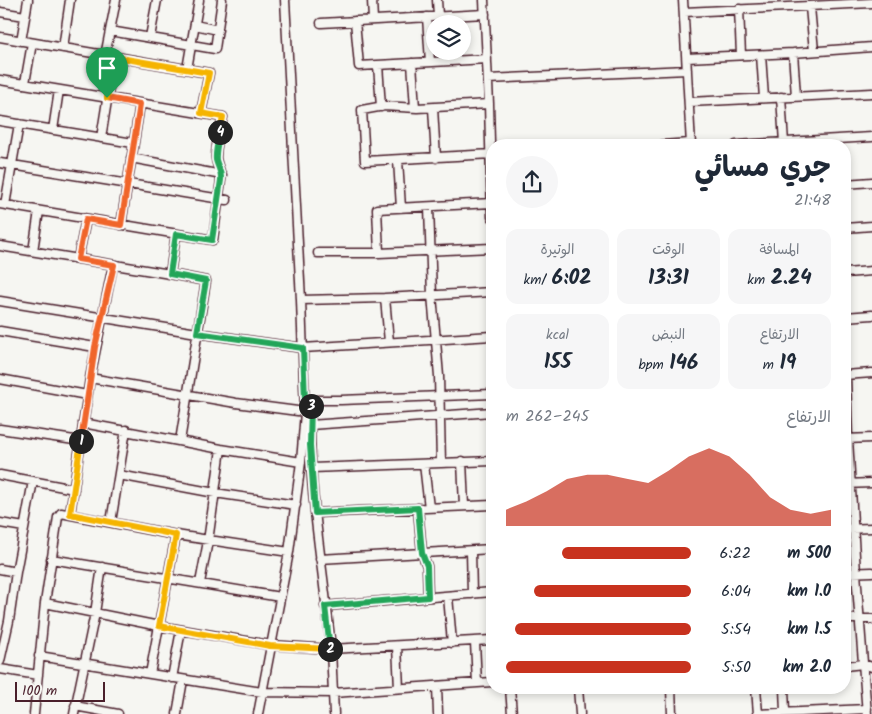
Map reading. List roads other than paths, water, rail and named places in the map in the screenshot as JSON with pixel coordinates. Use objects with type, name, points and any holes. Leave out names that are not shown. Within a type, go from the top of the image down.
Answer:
[{"type":"street","points":[[21,41],[28,0]]},
{"type":"street","points":[[63,48],[70,0]]},
{"type":"street","points":[[105,56],[116,0]]},
{"type":"street","points":[[150,37],[157,0]]},
{"type":"street","points":[[187,69],[199,0]]},
{"type":"street","points":[[110,31],[216,49],[222,0]]},
{"type":"street","points":[[285,0],[303,348],[315,513],[331,649],[334,714]]},
{"type":"street","points":[[372,0],[374,20]]},
{"type":"street","points":[[437,0],[438,15]]},
{"type":"street","points":[[484,0],[490,139]]},
{"type":"street","points":[[684,0],[690,139]]},
{"type":"street","points":[[684,12],[739,9],[775,4],[810,6],[872,3]]},
{"type":"street","points":[[810,6],[814,51]]},
{"type":"street","points":[[739,9],[741,55]]},
{"type":"street","points":[[0,12],[25,16]]},
{"type":"street","points":[[462,15],[485,14]]},
{"type":"street","points":[[321,23],[426,17]]},
{"type":"street","points":[[355,21],[359,66],[487,59]]},
{"type":"street","points":[[195,25],[218,30]]},
{"type":"street","points":[[0,37],[209,73],[201,113]]},
{"type":"street","points":[[25,84],[32,42]]},
{"type":"street","points":[[686,58],[872,48]]},
{"type":"street","points":[[793,53],[796,96]]},
{"type":"street","points":[[760,55],[764,98]]},
{"type":"street","points":[[101,138],[114,57]]},
{"type":"street","points":[[412,63],[415,108]]},
{"type":"street","points":[[378,66],[380,107]]},
{"type":"street","points":[[488,79],[687,70]]},
{"type":"street","points":[[0,80],[223,117],[216,156],[222,175],[223,200],[212,240],[3,204],[19,124]]},
{"type":"street","points":[[53,130],[59,90]]},
{"type":"street","points":[[688,102],[872,93]]},
{"type":"street","points":[[781,97],[784,139]]},
{"type":"street","points":[[121,225],[140,104]]},
{"type":"street","points":[[486,154],[365,161],[362,110],[380,107],[433,108],[489,104]]},
{"type":"street","points":[[433,108],[436,158]]},
{"type":"street","points":[[0,121],[133,143]]},
{"type":"street","points":[[849,139],[872,136]]},
{"type":"street","points":[[131,158],[222,175]]},
{"type":"street","points":[[398,160],[401,208]]},
{"type":"street","points":[[0,163],[223,200]]},
{"type":"street","points":[[851,184],[872,182]]},
{"type":"street","points":[[379,253],[377,209],[486,203]]},
{"type":"street","points":[[429,207],[441,463]]},
{"type":"street","points":[[33,251],[40,211]]},
{"type":"street","points":[[78,259],[86,219]]},
{"type":"street","points":[[851,228],[872,226]]},
{"type":"street","points":[[170,274],[176,234]]},
{"type":"street","points":[[0,246],[206,281],[180,441]]},
{"type":"street","points":[[318,253],[379,253],[486,248]]},
{"type":"street","points":[[70,514],[95,347],[114,265]]},
{"type":"street","points":[[851,273],[872,271]]},
{"type":"street","points":[[301,300],[486,292]]},
{"type":"street","points":[[385,298],[389,342]]},
{"type":"street","points":[[0,301],[303,348],[486,336]]},
{"type":"street","points":[[851,317],[872,315]]},
{"type":"street","points":[[0,331],[95,347]]},
{"type":"street","points":[[851,375],[872,374]]},
{"type":"street","points":[[90,378],[236,403],[305,412]]},
{"type":"street","points":[[0,380],[87,395]]},
{"type":"street","points":[[308,400],[486,394]]},
{"type":"street","points":[[258,714],[289,552],[308,400]]},
{"type":"street","points":[[310,425],[486,412]]},
{"type":"street","points":[[84,423],[301,462]]},
{"type":"street","points":[[0,429],[81,441]]},
{"type":"street","points":[[111,522],[126,430]]},
{"type":"street","points":[[851,439],[872,438]]},
{"type":"street","points":[[200,583],[221,449]]},
{"type":"street","points":[[462,461],[464,506]]},
{"type":"street","points":[[312,468],[486,461]]},
{"type":"street","points":[[424,464],[429,508]]},
{"type":"street","points":[[0,475],[74,489]]},
{"type":"street","points":[[119,475],[215,493],[296,505]]},
{"type":"street","points":[[0,661],[9,621],[33,481]]},
{"type":"street","points":[[851,484],[872,482]]},
{"type":"street","points":[[315,513],[486,505]]},
{"type":"street","points":[[418,508],[422,553],[427,566],[428,597]]},
{"type":"street","points":[[34,714],[45,603],[58,517],[61,513],[176,535],[289,552]]},
{"type":"street","points":[[0,523],[24,527]]},
{"type":"street","points":[[851,529],[872,528]]},
{"type":"street","points":[[150,674],[176,535]]},
{"type":"street","points":[[756,694],[757,714],[867,712],[856,573],[851,542]]},
{"type":"street","points":[[320,560],[486,550]]},
{"type":"street","points":[[471,551],[472,594]]},
{"type":"street","points":[[51,560],[280,597]]},
{"type":"street","points":[[102,567],[95,613],[75,710],[118,714]]},
{"type":"street","points":[[0,569],[16,572]]},
{"type":"street","points":[[851,573],[872,572]]},
{"type":"street","points":[[325,606],[486,593]]},
{"type":"street","points":[[448,596],[452,643]]},
{"type":"street","points":[[45,603],[270,646],[331,649],[486,641]]},
{"type":"street","points":[[0,619],[9,621]]},
{"type":"street","points":[[851,620],[872,619]]},
{"type":"street","points":[[172,678],[181,630]]},
{"type":"street","points":[[475,642],[477,683]]},
{"type":"street","points":[[397,646],[399,688]]},
{"type":"street","points":[[39,656],[262,692],[333,693],[486,682]]},
{"type":"street","points":[[851,665],[863,664],[872,667]]},
{"type":"street","points":[[0,668],[38,675]]},
{"type":"street","points":[[177,714],[183,680]]},
{"type":"street","points":[[437,686],[438,714]]},
{"type":"street","points":[[510,694],[512,714]]},
{"type":"street","points":[[578,694],[580,714]]},
{"type":"street","points":[[671,694],[672,714]]},
{"type":"street","points":[[784,694],[785,712]]}]
